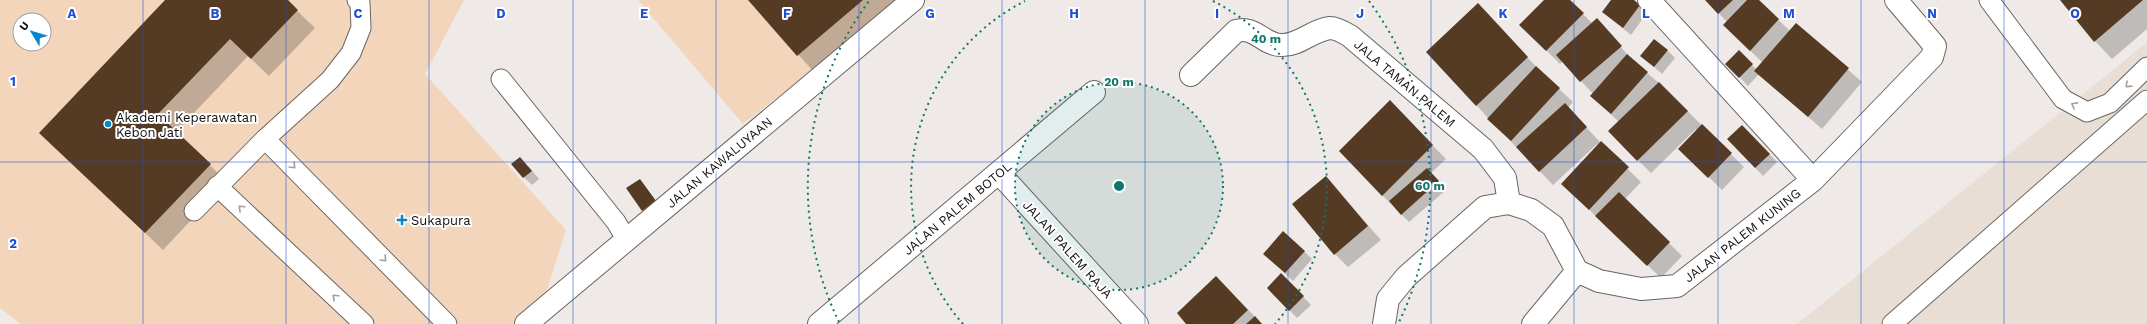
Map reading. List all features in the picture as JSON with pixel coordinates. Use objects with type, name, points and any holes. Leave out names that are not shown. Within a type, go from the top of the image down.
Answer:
[{"type":"street","name":"JALAN KAWALUYAAN","points":[[526,324],[913,0]]},
{"type":"street","name":"JALAN PALEM KUNING","points":[[1649,0],[1813,180]]},
{"type":"street","name":"JALAN PALEM KUNING","points":[[1577,271],[1599,281],[1641,289],[1677,286],[1813,180],[1932,57],[1935,46],[1896,0]]},
{"type":"street","name":"JALA TAMAN PALEM","points":[[1191,75],[1236,31],[1249,29],[1280,45],[1297,42],[1317,32],[1331,28],[1350,36],[1483,149],[1505,178],[1509,202]]},
{"type":"street","name":"JALAN PALEM BOTOL","points":[[819,324],[1094,92]]},
{"type":"street","name":"JALAN PALEM RAJA","points":[[999,173],[1137,324]]},
{"type":"street","points":[[1384,324],[1388,299],[1406,277],[1485,207],[1509,202],[1531,210],[1552,226],[1577,271],[1533,324]]},
{"type":"lane","points":[[194,211],[217,186],[330,80],[351,52],[361,28],[360,3],[357,0]]},
{"type":"lane","points":[[1989,0],[2063,99],[2086,112],[2110,103],[2147,67]]},
{"type":"lane","points":[[501,79],[616,222],[626,239]]},
{"type":"lane","points":[[1892,324],[2147,100]]},
{"type":"lane","points":[[266,139],[447,324]]},
{"type":"lane","points":[[217,186],[364,324]]},
{"type":"shaded area","points":[[0,0],[464,0],[425,74],[566,230],[545,296],[515,324],[21,324],[0,308]]},
{"type":"shaded area","points":[[638,0],[901,0],[743,124]]},
{"type":"shaded area","points":[[2147,42],[2147,324],[1797,324],[2092,87]]},
{"type":"building","name":"Akademi Keperawatan Kebon Jati","points":[[165,0],[288,0],[298,10],[251,59],[230,39],[158,114],[211,164],[145,233],[39,133]]},
{"type":"building","points":[[748,0],[863,0],[797,56]]},
{"type":"building","points":[[1544,0],[1570,0],[1584,13],[1546,51],[1519,25]]},
{"type":"building","points":[[1611,0],[1634,0],[1640,5],[1623,28],[1602,12]]},
{"type":"building","points":[[1705,0],[1733,0],[1718,14]]},
{"type":"building","points":[[1747,0],[1759,0],[1779,19],[1750,51],[1723,25]]},
{"type":"building","points":[[2060,0],[2143,0],[2094,42]]},
{"type":"building","points":[[1478,3],[1528,57],[1476,106],[1426,52]]},
{"type":"building","points":[[1597,18],[1622,46],[1580,82],[1556,55]]},
{"type":"building","points":[[1796,23],[1849,68],[1808,117],[1754,71]]},
{"type":"building","points":[[1654,39],[1668,50],[1654,67],[1640,56]]},
{"type":"building","points":[[1739,50],[1753,64],[1739,78],[1725,64]]},
{"type":"building","points":[[1627,54],[1648,72],[1611,114],[1590,96]]},
{"type":"building","points":[[1536,66],[1560,88],[1511,141],[1487,119]]},
{"type":"building","points":[[1659,82],[1688,111],[1637,161],[1608,131]]},
{"type":"building","points":[[1390,100],[1433,145],[1382,196],[1339,151]]},
{"type":"building","points":[[1565,103],[1587,127],[1539,172],[1516,147]]},
{"type":"building","points":[[1702,124],[1732,153],[1708,178],[1678,149]]},
{"type":"building","points":[[1742,125],[1770,154],[1755,168],[1727,139]]},
{"type":"building","points":[[1601,141],[1629,167],[1589,210],[1561,184]]},
{"type":"building","points":[[520,157],[532,171],[523,178],[511,164]]},
{"type":"building","points":[[1427,168],[1439,181],[1401,215],[1389,201]]},
{"type":"building","points":[[1326,176],[1368,226],[1334,255],[1292,204]]},
{"type":"building","points":[[640,179],[656,201],[642,211],[626,188]]},
{"type":"building","points":[[1619,192],[1670,242],[1647,266],[1595,216]]},
{"type":"building","points":[[1283,231],[1305,251],[1285,273],[1263,254]]},
{"type":"building","points":[[1281,273],[1304,296],[1289,311],[1267,288]]},
{"type":"building","points":[[1216,276],[1248,310],[1233,324],[1186,324],[1177,313]]},
{"type":"building","points":[[1255,316],[1262,324],[1246,324]]},
{"type":"place","name":"Akademi Keperawatan Kebon Jati","points":[[108,124]]},
{"type":"place","name":"Sukapura","points":[[402,220]]}]
